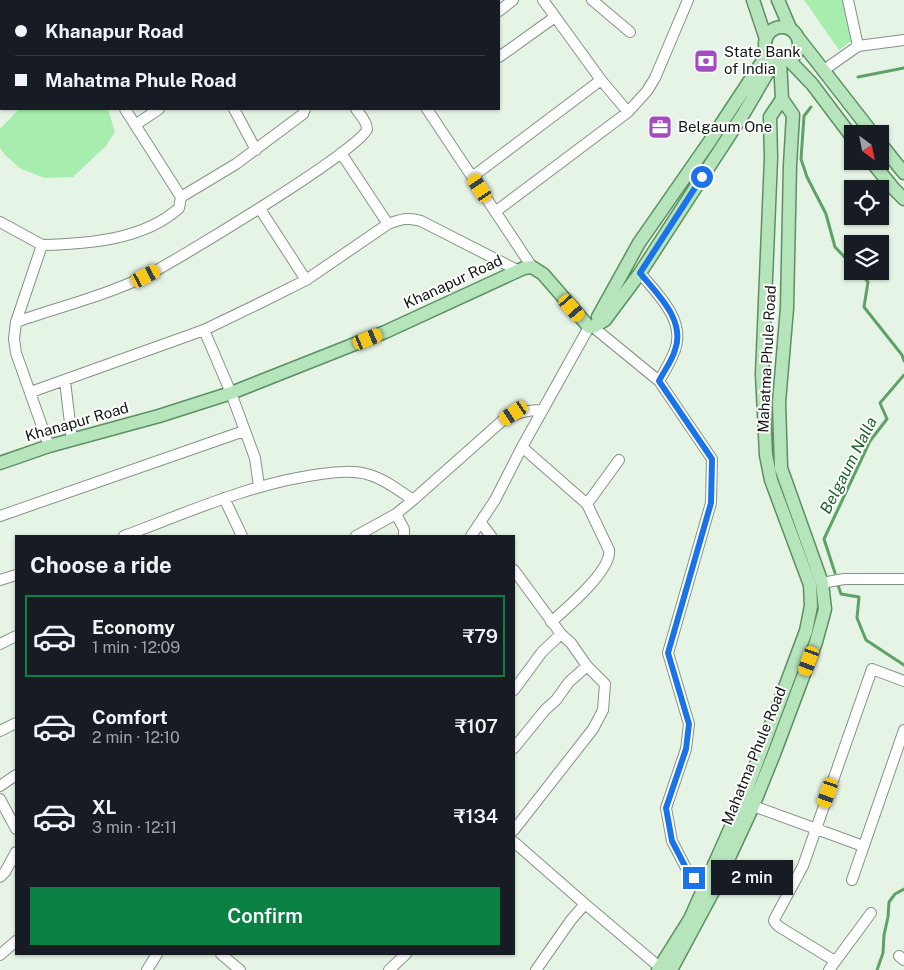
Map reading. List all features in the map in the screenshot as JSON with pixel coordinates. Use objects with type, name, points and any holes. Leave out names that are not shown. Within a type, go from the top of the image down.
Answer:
[{"type":"main road","points":[[753,0],[766,39],[766,49],[812,84],[844,126]]},
{"type":"main road","points":[[778,0],[790,28],[866,125]]},
{"type":"main road","points":[[766,39],[768,34],[775,28],[780,26],[790,28]]},
{"type":"main road","points":[[594,326],[639,243],[710,141],[778,59],[794,58],[799,49],[799,39]]},
{"type":"main road","points":[[778,59],[782,99]]},
{"type":"main road","points":[[594,326],[605,320],[640,273],[778,59]]},
{"type":"main road","name":"Mahatma Phule Road","points":[[663,969],[707,891],[747,804],[774,754],[821,626],[825,609],[822,582],[781,468],[779,402],[787,308],[793,115],[782,99],[770,117],[771,158],[762,374],[766,455],[771,480],[810,585],[811,606],[806,631],[747,804]]},
{"type":"main road","points":[[889,154],[904,173]]},
{"type":"main road","points":[[878,170],[904,199]]},
{"type":"main road","points":[[532,267],[543,274],[594,326]]},
{"type":"main road","name":"Khanapur Road","points":[[0,463],[49,446],[159,416],[231,393],[385,332],[517,270],[532,267]]},
{"type":"street","points":[[282,0],[307,0]]},
{"type":"street","points":[[500,10],[513,0]]},
{"type":"street","points":[[543,0],[601,80],[628,112]]},
{"type":"street","points":[[495,212],[628,112],[655,78],[688,0]]},
{"type":"street","points":[[848,0],[858,46]]},
{"type":"street","points":[[596,2],[630,32]]},
{"type":"street","points":[[500,57],[555,17]]},
{"type":"street","points":[[824,70],[858,46],[904,40]]},
{"type":"street","points":[[472,177],[601,80]]},
{"type":"street","points":[[0,222],[42,245],[95,241],[131,234],[174,213],[179,208],[181,197],[126,110]]},
{"type":"street","points":[[135,125],[158,110]]},
{"type":"street","points":[[235,110],[256,150]]},
{"type":"street","points":[[181,197],[256,150],[274,134],[300,117],[304,110]]},
{"type":"street","points":[[16,322],[92,297],[146,276],[260,209],[360,138],[367,128],[357,110]]},
{"type":"street","points":[[428,110],[532,267]]},
{"type":"street","points":[[341,153],[388,224]]},
{"type":"street","points":[[260,209],[306,280]]},
{"type":"street","points":[[31,392],[204,330],[306,280],[388,224],[404,218],[421,221],[517,270]]},
{"type":"street","points":[[42,245],[16,322],[14,338],[16,353],[49,446]]},
{"type":"street","points":[[640,273],[674,316],[678,328],[676,349],[659,381]]},
{"type":"street","points":[[472,535],[495,500],[542,410],[594,326],[659,381],[712,459],[711,503],[668,653],[689,724],[686,749],[666,808],[672,841],[686,868],[707,891]]},
{"type":"street","points":[[204,330],[231,393],[255,458],[259,486]]},
{"type":"street","points":[[65,381],[72,440]]},
{"type":"street","points":[[358,535],[396,514],[514,413],[542,410]]},
{"type":"street","points":[[0,516],[244,431]]},
{"type":"street","points":[[522,447],[587,504],[609,550],[610,556],[583,594],[552,622]]},
{"type":"street","points":[[587,504],[619,460]]},
{"type":"street","points":[[127,535],[259,486],[313,475],[347,472],[370,475],[413,500]]},
{"type":"street","points":[[224,498],[242,535]]},
{"type":"street","points":[[396,514],[404,529],[404,535]]},
{"type":"street","points":[[481,522],[490,535]]},
{"type":"street","points":[[515,571],[561,634],[571,643],[587,666],[605,684],[602,710],[593,729],[515,829]]},
{"type":"street","points":[[0,580],[15,574]]},
{"type":"street","points":[[822,582],[844,579],[904,579]]},
{"type":"street","points":[[515,689],[542,652],[561,634]]},
{"type":"street","points":[[0,644],[15,636]]},
{"type":"street","points":[[515,747],[545,710],[556,700],[569,682],[587,666]]},
{"type":"street","points":[[835,961],[778,926],[774,921],[775,916],[803,866],[872,669],[904,681]]},
{"type":"street","points":[[0,731],[15,724]]},
{"type":"street","points":[[852,880],[904,730]]},
{"type":"street","points":[[0,786],[15,776]]},
{"type":"street","points":[[0,799],[4,817],[15,828]]},
{"type":"street","points":[[747,804],[863,846]]},
{"type":"street","points":[[515,843],[663,969]]},
{"type":"street","points":[[0,877],[9,866],[15,854]]},
{"type":"street","points":[[536,970],[571,920],[585,904]]},
{"type":"street","points":[[829,970],[871,913]]},
{"type":"street","points":[[0,954],[15,942]]},
{"type":"street","points":[[147,970],[156,955]]},
{"type":"street","points":[[222,955],[240,970]]},
{"type":"street","points":[[389,970],[405,955]]},
{"type":"green space","points":[[804,0],[845,0],[854,39],[839,50]]},
{"type":"green space","points":[[18,110],[108,110],[115,132],[106,146],[73,177],[45,178],[21,169],[5,155],[0,148],[0,129]]},
{"type":"waterway","name":"Belgaum Nalla","points":[[858,77],[904,68]]},
{"type":"waterway","name":"Belgaum Nalla","points":[[811,107],[804,116],[801,159],[807,177],[826,214],[835,247],[844,257]]},
{"type":"waterway","name":"Belgaum Nalla","points":[[866,280],[868,282],[864,307],[902,355],[904,361]]},
{"type":"waterway","name":"Belgaum Nalla","points":[[835,573],[824,539],[870,441],[887,419],[880,403],[904,375]]},
{"type":"waterway","name":"Belgaum Nalla","points":[[838,585],[841,594],[859,597],[857,618],[866,640],[904,665]]},
{"type":"waterway","name":"Belgaum Nalla","points":[[877,970],[883,953],[889,902],[895,894],[904,889]]},
{"type":"place","name":"State Bank of India","points":[[706,61]]},
{"type":"place","name":"Belgaum One","points":[[660,127]]},
{"type":"route","points":[[694,878],[686,868],[672,841],[666,808],[686,749],[689,724],[668,653],[711,503],[712,459],[659,381],[676,349],[678,328],[674,316],[640,273],[702,177]]}]
